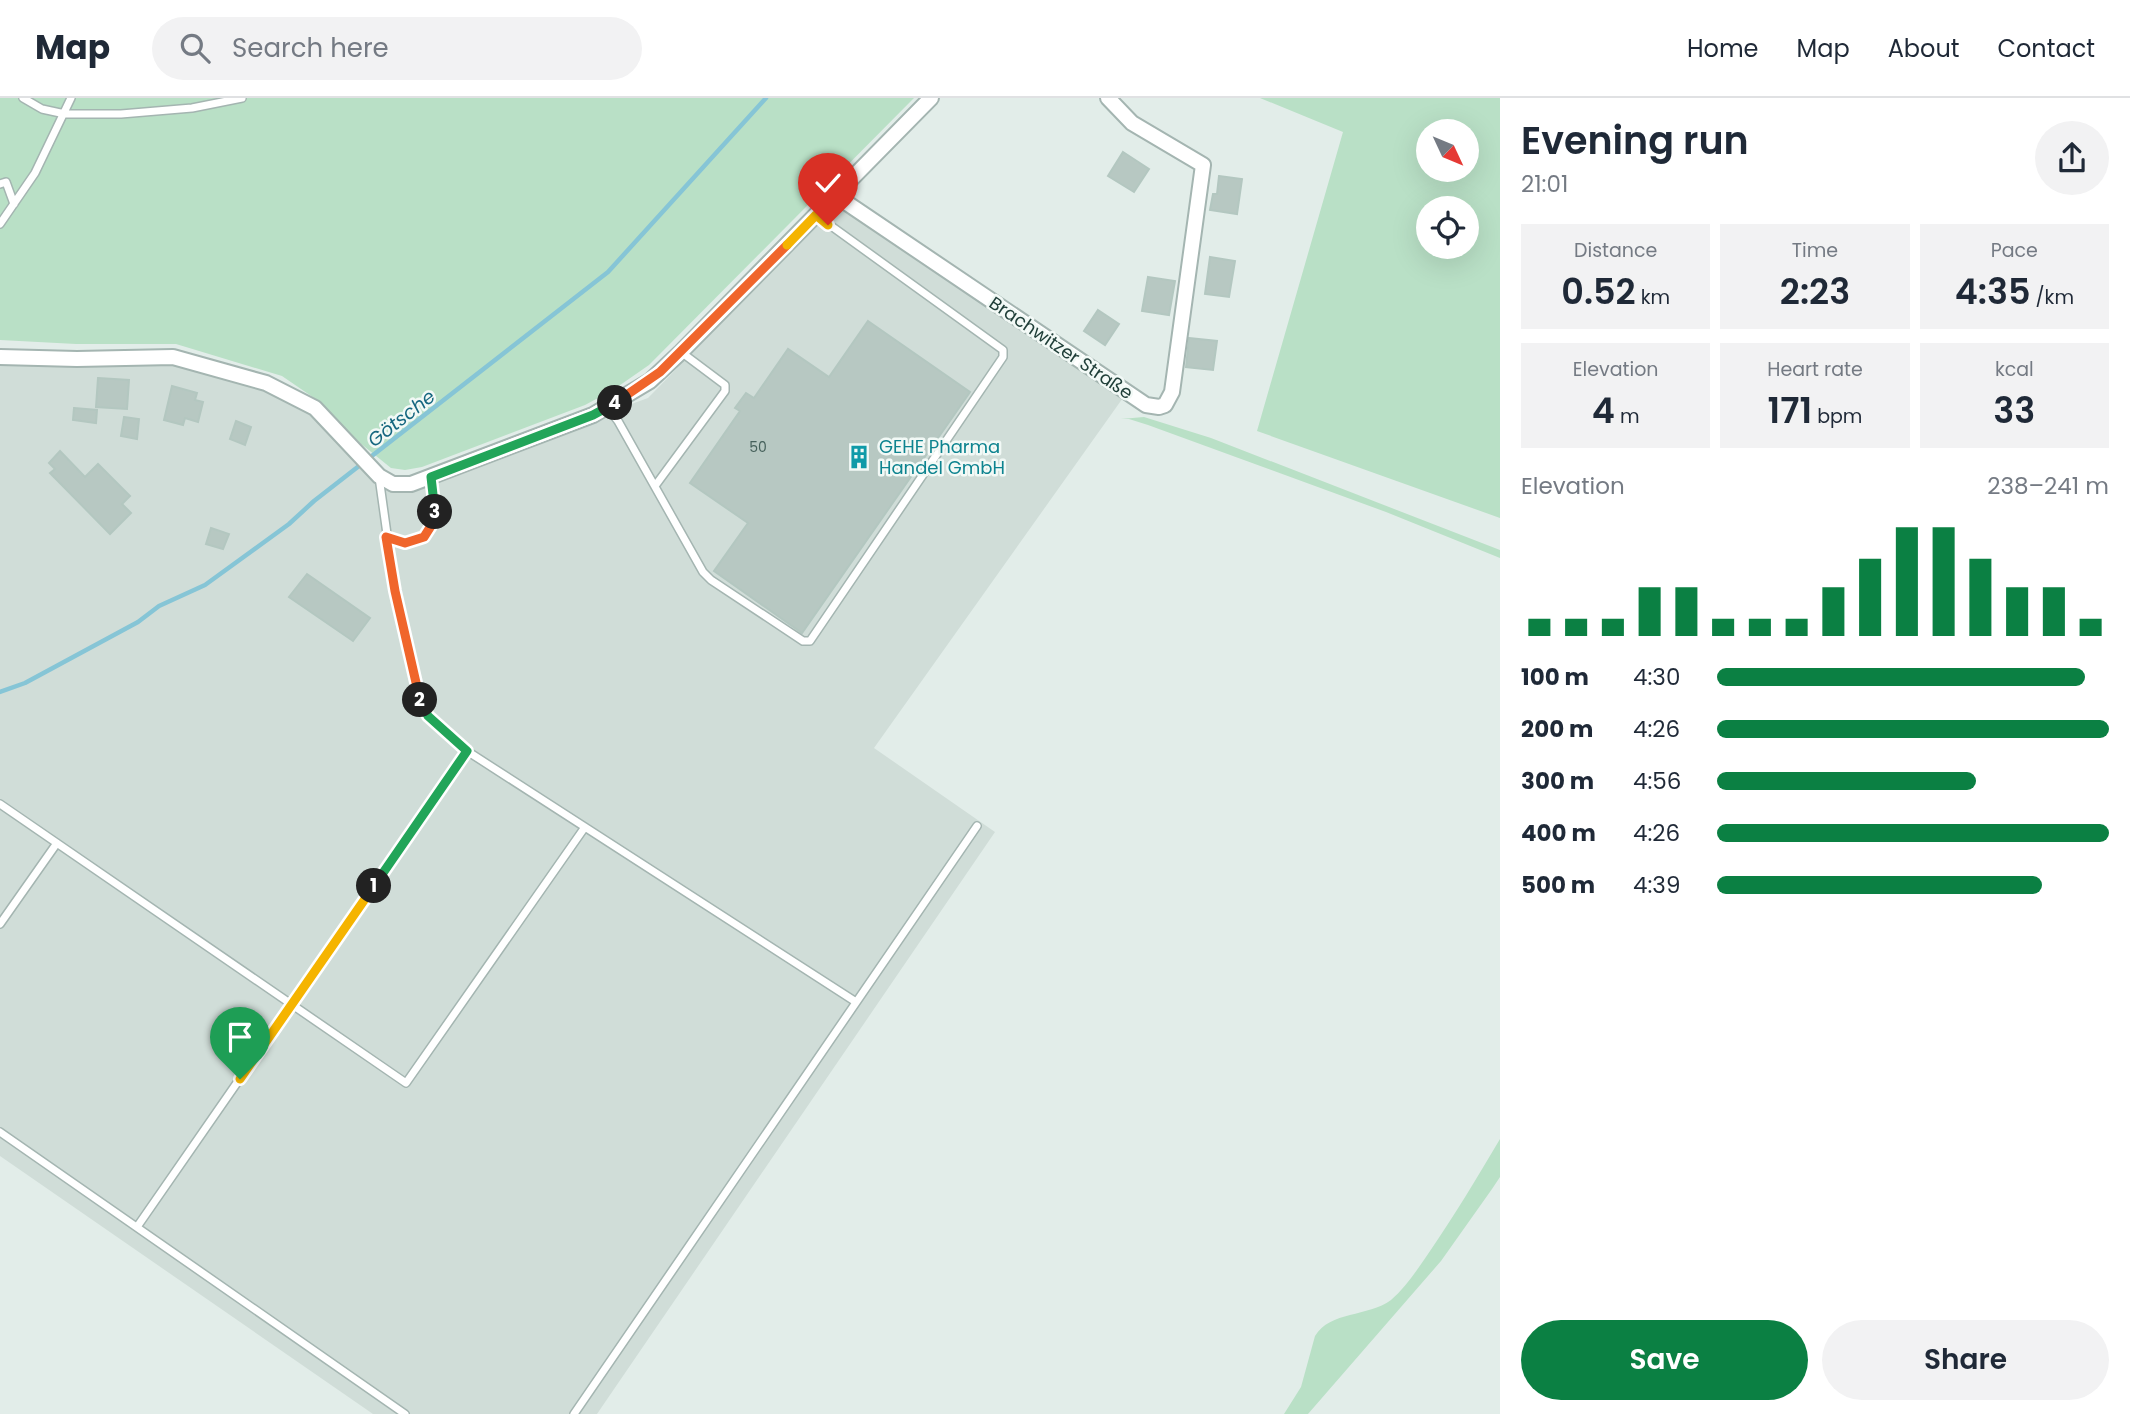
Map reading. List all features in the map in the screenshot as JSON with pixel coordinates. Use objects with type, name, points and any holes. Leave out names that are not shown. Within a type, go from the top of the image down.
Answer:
[{"type":"street","points":[[0,357],[173,357],[266,383],[315,408],[379,476],[393,484],[411,484],[608,408],[650,381],[931,98]]},
{"type":"street","name":"Brachwitzer Straße","points":[[835,195],[1146,405],[1165,405],[1172,392],[1203,165],[1132,123],[1108,98]]},
{"type":"lane","points":[[23,98],[42,109],[65,114],[121,114],[192,108],[242,98]]},
{"type":"lane","points":[[0,224],[35,173],[71,98]]},
{"type":"lane","points":[[0,184],[6,182],[14,204]]},
{"type":"lane","points":[[608,408],[618,421],[703,572],[803,641],[810,641],[1003,356],[1003,350],[816,215]]},
{"type":"lane","points":[[655,486],[724,391],[725,385],[681,352]]},
{"type":"lane","points":[[379,476],[395,591],[419,696],[428,716],[467,751],[856,1002]]},
{"type":"lane","points":[[386,537],[405,543],[424,537],[436,518],[431,477]]},
{"type":"lane","points":[[137,1227],[467,751]]},
{"type":"lane","points":[[0,804],[406,1083],[585,827]]},
{"type":"lane","points":[[574,1414],[977,826]]},
{"type":"lane","points":[[0,924],[57,843]]},
{"type":"lane","points":[[0,1132],[405,1414]]},
{"type":"shaded area","points":[[843,205],[1125,395],[874,748],[995,832],[597,1414],[373,1414],[0,1156],[0,357],[173,357],[266,383],[315,408],[379,476],[411,484],[648,398],[828,214]]},
{"type":"green space","points":[[0,98],[914,98],[649,365],[613,390],[585,405],[422,467],[405,470],[391,468],[360,443],[320,402],[282,376],[176,344],[76,344],[0,340]]},
{"type":"green space","points":[[1260,98],[1500,98],[1500,518],[1257,431],[1343,132]]},
{"type":"green space","points":[[1144,417],[1211,438],[1500,550],[1500,558],[1386,512],[1148,425],[1121,419]]},
{"type":"green space","points":[[1500,1139],[1500,1177],[1441,1261],[1308,1414],[1284,1414],[1301,1387],[1315,1336],[1330,1322],[1382,1305],[1402,1290],[1447,1225]]},
{"type":"building","points":[[1123,152],[1149,169],[1134,192],[1108,176]]},
{"type":"building","points":[[1219,176],[1242,179],[1237,214],[1210,210],[1213,194],[1217,194]]},
{"type":"building","points":[[1210,257],[1235,261],[1229,297],[1205,294]]},
{"type":"building","points":[[1148,277],[1175,281],[1169,315],[1142,311]]},
{"type":"building","points":[[1098,310],[1119,324],[1105,345],[1084,331]]},
{"type":"building","name":"GEHE Pharma Handel GmbH","points":[[868,321],[970,392],[802,633],[714,571],[748,523],[690,483],[740,411],[735,408],[746,393],[754,398],[788,349],[829,377]]},
{"type":"building","points":[[1189,338],[1217,341],[1213,370],[1186,367]]},
{"type":"building","points":[[98,378],[129,380],[127,409],[96,407]]},
{"type":"building","points":[[172,386],[197,393],[195,400],[203,402],[198,422],[185,418],[183,425],[164,420]]},
{"type":"building","points":[[74,408],[97,410],[96,423],[73,420]]},
{"type":"building","points":[[124,417],[139,419],[137,439],[121,436]]},
{"type":"building","points":[[236,421],[251,427],[245,445],[230,439]]},
{"type":"building","points":[[60,451],[85,477],[98,464],[130,496],[122,504],[131,513],[110,534],[50,473],[55,469],[49,463]]},
{"type":"building","points":[[211,528],[229,534],[223,549],[206,544]]},
{"type":"building","points":[[307,574],[370,618],[353,641],[289,597]]},
{"type":"waterway","name":"Götsche","points":[[0,692],[25,683],[138,622],[159,606],[205,585],[289,524],[314,501],[608,272],[766,98]]},
{"type":"place","name":"GEHE Pharma Handel GmbH","points":[[859,457]]},
{"type":"route","points":[[240,1079],[467,751],[428,716],[419,696],[395,591],[386,537],[405,543],[424,537],[436,518],[431,477],[593,415],[650,381],[816,215],[828,225]]}]
